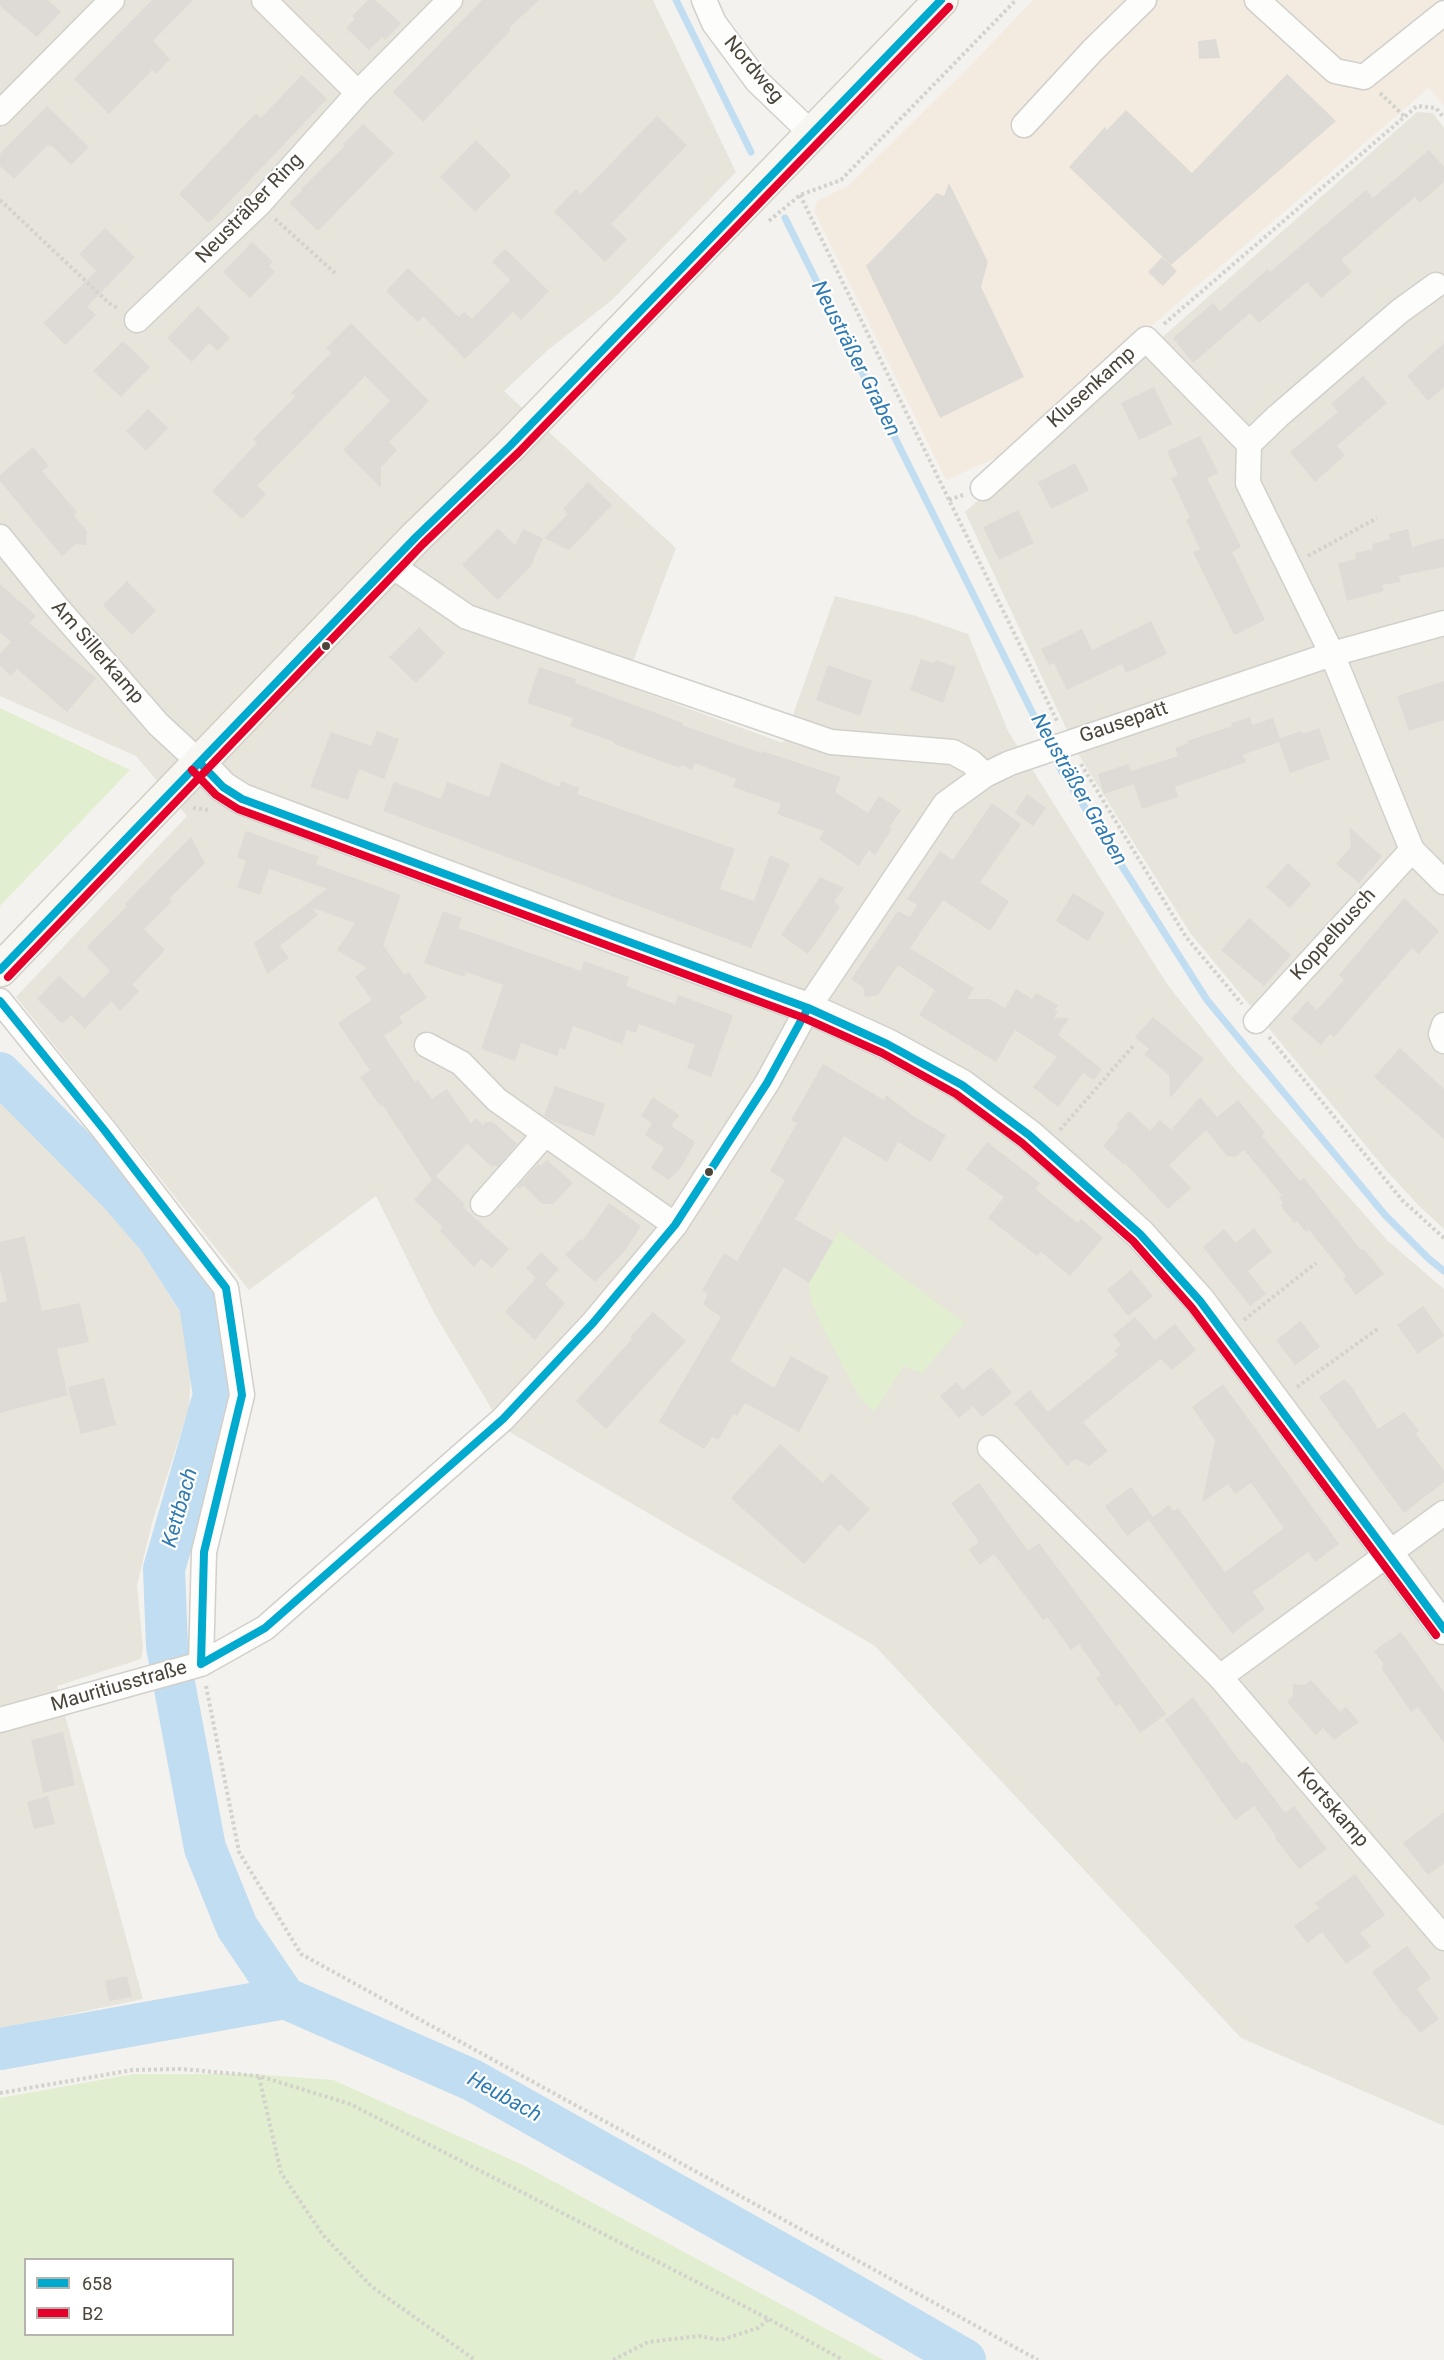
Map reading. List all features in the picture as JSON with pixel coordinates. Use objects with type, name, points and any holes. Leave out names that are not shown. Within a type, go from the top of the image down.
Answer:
[{"type":"main road","points":[[0,969],[208,771],[391,565],[510,446],[941,0]]},
{"type":"street","points":[[0,113],[112,0]]},
{"type":"street","points":[[264,0],[358,93]]},
{"type":"street","name":"Neusträßer Ring","points":[[137,320],[259,204],[358,93],[450,0]]},
{"type":"street","name":"Nordweg","points":[[704,0],[714,23],[757,81],[811,133]]},
{"type":"street","points":[[1024,125],[1093,50],[1144,0]]},
{"type":"street","points":[[1257,0],[1335,71],[1364,77],[1444,13]]},
{"type":"street","points":[[1436,285],[1400,311],[1278,416],[1249,444],[1248,483],[1332,654],[1412,850],[1444,882]]},
{"type":"street","name":"Klusenkamp","points":[[983,488],[1146,339],[1249,444]]},
{"type":"street","name":"Am Sillerkamp","points":[[0,537],[55,605],[159,724],[208,771]]},
{"type":"street","points":[[391,565],[467,617],[831,742],[953,752],[971,762],[985,775]]},
{"type":"street","name":"Gausepatt","points":[[808,1008],[945,804],[985,775],[1065,743],[1332,654],[1444,623]]},
{"type":"street","points":[[208,771],[242,799],[808,1008],[887,1044],[962,1085],[1044,1148],[1140,1234],[1200,1301],[1444,1629]]},
{"type":"street","name":"Koppelbusch","points":[[1256,1021],[1412,850]]},
{"type":"street","points":[[0,1001],[105,1131],[225,1288],[242,1395],[204,1552],[194,1666]]},
{"type":"street","name":"Mauritiusstraße","points":[[0,1720],[194,1666],[265,1628],[503,1419],[593,1323],[675,1225],[767,1083],[808,1008]]},
{"type":"street","points":[[1444,1025],[1441,1034],[1444,1041]]},
{"type":"street","points":[[428,1045],[461,1063],[497,1100],[675,1225]]},
{"type":"street","points":[[483,1204],[546,1134]]},
{"type":"street","name":"Kortskamp","points":[[990,1448],[1220,1677],[1444,1938]]},
{"type":"street","points":[[1220,1677],[1444,1513]]},
{"type":"path","points":[[765,225],[800,195],[842,180],[1016,0]]},
{"type":"path","points":[[1364,77],[1404,116]]},
{"type":"path","points":[[1146,339],[1417,106],[1436,108],[1444,118]]},
{"type":"path","points":[[800,195],[1065,743],[1186,937],[1402,1200],[1444,1238]]},
{"type":"path","points":[[0,200],[109,303],[137,320]]},
{"type":"path","points":[[259,204],[334,273]]},
{"type":"path","points":[[1289,567],[1377,518]]},
{"type":"path","points":[[208,771],[187,807],[216,810]]},
{"type":"path","points":[[1044,1148],[1134,1045]]},
{"type":"path","points":[[1225,1335],[1316,1263]]},
{"type":"path","points":[[1275,1403],[1379,1328]]},
{"type":"path","points":[[194,1666],[239,1852],[301,1953],[1038,2360]]},
{"type":"path","points":[[0,2093],[134,2070],[181,2069],[259,2076],[350,2103],[769,2319],[843,2360]]},
{"type":"path","points":[[259,2076],[281,2173],[323,2235],[372,2287],[475,2360]]},
{"type":"path","points":[[613,2360],[648,2342],[699,2336],[721,2340],[758,2328],[769,2319]]},
{"type":"shaded area","points":[[0,0],[653,0],[736,172],[612,300],[548,350],[504,391],[676,548],[624,685],[783,743],[835,596],[916,616],[968,634],[1008,731],[1167,984],[1233,1067],[1388,1241],[1444,1289],[1444,2126],[1241,2038],[875,1646],[508,1431],[491,1408],[434,1313],[376,1196],[249,1290],[16,997],[187,816],[136,756],[0,696]]},
{"type":"shaded area","points":[[1033,0],[1444,0],[1444,106],[1429,88],[1195,288],[1007,453],[946,480],[815,213],[815,207],[817,201],[849,185],[967,69]]},
{"type":"shaded area","points":[[1417,112],[1433,113],[1444,128],[1444,1229],[1385,1169],[1191,934],[1078,754],[965,512]]},
{"type":"shaded area","points":[[0,1099],[79,1178],[141,1250],[184,1319],[192,1359],[189,1407],[152,1523],[137,1585],[143,1648],[141,1659],[57,1686],[143,1999],[0,2029]]},
{"type":"green space","points":[[0,708],[130,770],[0,906]]},
{"type":"green space","points":[[839,1231],[965,1323],[922,1373],[904,1366],[874,1412],[860,1398],[821,1325],[811,1300],[809,1283]]},
{"type":"green space","points":[[134,2074],[252,2074],[333,2080],[523,2165],[884,2360],[0,2360],[0,2098]]},
{"type":"building","points":[[0,0],[48,0],[61,12],[37,37],[0,6]]},
{"type":"building","points":[[152,0],[193,0],[153,41],[170,59],[156,74],[152,70],[109,114],[74,79]]},
{"type":"building","points":[[368,0],[375,0],[401,23],[385,40],[382,37],[369,50],[346,28],[355,19],[352,16]]},
{"type":"building","points":[[482,0],[539,0],[510,27],[510,31],[423,122],[393,92]]},
{"type":"building","points":[[1216,39],[1220,58],[1199,59],[1198,41]]},
{"type":"building","points":[[1287,74],[1336,121],[1171,265],[1069,167],[1105,127],[1107,130],[1126,110],[1192,173]]},
{"type":"building","points":[[302,75],[327,99],[209,223],[179,194],[256,113],[261,118]]},
{"type":"building","points":[[47,106],[89,147],[71,165],[52,146],[48,145],[14,179],[0,166],[0,154]]},
{"type":"building","points":[[657,116],[687,145],[611,224],[627,239],[605,262],[554,212],[576,189],[581,194]]},
{"type":"building","points":[[363,124],[394,153],[318,231],[289,203],[345,146],[343,144]]},
{"type":"building","points":[[476,140],[511,175],[475,212],[440,177]]},
{"type":"building","points":[[1429,150],[1444,167],[1444,182],[1420,203],[1415,197],[1341,260],[1352,272],[1321,298],[1307,282],[1259,323],[1250,313],[1193,363],[1173,338],[1213,303],[1220,311],[1268,269],[1270,272],[1366,190],[1373,198]]},
{"type":"building","points":[[949,183],[988,262],[981,287],[1024,377],[940,418],[866,266],[937,193],[944,196]]},
{"type":"building","points":[[105,228],[135,257],[87,307],[96,315],[65,345],[43,323],[96,271],[79,254]]},
{"type":"building","points":[[252,242],[273,262],[269,266],[275,272],[250,298],[223,272]]},
{"type":"building","points":[[505,249],[549,291],[521,320],[513,312],[465,359],[423,316],[418,322],[386,291],[408,268],[459,317],[464,312],[472,319],[510,280],[492,262]]},
{"type":"building","points":[[1162,257],[1177,271],[1163,286],[1148,272]]},
{"type":"building","points":[[198,306],[230,338],[218,351],[209,343],[192,362],[167,338]]},
{"type":"building","points":[[351,323],[429,401],[389,442],[397,450],[381,467],[381,488],[343,450],[390,401],[365,376],[257,486],[266,494],[242,519],[212,491],[257,443],[253,439],[295,397],[291,393],[331,353],[326,348]]},
{"type":"building","points":[[123,341],[150,367],[121,397],[93,371]]},
{"type":"building","points":[[1444,343],[1444,387],[1428,401],[1407,376]]},
{"type":"building","points":[[1363,376],[1387,403],[1337,446],[1345,455],[1315,482],[1290,452],[1338,412],[1331,404]]},
{"type":"building","points":[[1154,387],[1172,424],[1139,440],[1121,403]]},
{"type":"building","points":[[148,409],[168,428],[146,451],[126,431]]},
{"type":"building","points":[[1200,436],[1218,473],[1207,478],[1241,547],[1232,552],[1265,620],[1234,635],[1193,552],[1200,549],[1186,520],[1190,518],[1171,478],[1178,475],[1167,451]]},
{"type":"building","points":[[33,447],[49,466],[42,471],[77,512],[73,515],[87,531],[86,545],[76,544],[62,556],[0,481],[0,475]]},
{"type":"building","points":[[1075,463],[1089,490],[1051,509],[1038,482]]},
{"type":"building","points":[[588,482],[612,505],[569,550],[544,538],[568,514],[563,509]]},
{"type":"building","points":[[1018,510],[1034,543],[999,560],[983,527]]},
{"type":"building","points":[[498,528],[515,545],[523,529],[543,538],[531,566],[498,600],[462,565]]},
{"type":"building","points":[[1408,529],[1412,547],[1444,538],[1444,567],[1399,576],[1401,582],[1382,585],[1384,591],[1347,601],[1338,563],[1356,559],[1355,553],[1373,549],[1372,544],[1390,539],[1389,534]]},
{"type":"building","points":[[127,581],[156,610],[132,635],[103,605]]},
{"type":"building","points":[[0,584],[36,616],[29,623],[96,678],[67,712],[17,669],[11,676],[0,666],[0,654],[11,642],[0,632]]},
{"type":"building","points":[[1151,621],[1167,654],[1126,673],[1122,664],[1067,690],[1054,663],[1049,665],[1041,649],[1082,629],[1092,650]]},
{"type":"building","points":[[419,627],[445,653],[416,683],[389,657]]},
{"type":"building","points":[[921,659],[934,663],[936,660],[956,667],[943,703],[910,690]]},
{"type":"building","points":[[828,665],[872,681],[860,716],[816,700]]},
{"type":"building","points":[[539,667],[576,679],[575,683],[683,723],[682,725],[761,753],[762,751],[841,777],[835,792],[868,813],[879,796],[901,810],[875,855],[869,850],[859,866],[819,839],[824,831],[777,814],[781,804],[733,787],[736,779],[695,763],[692,770],[681,765],[680,768],[614,744],[614,742],[570,726],[573,718],[527,703]]},
{"type":"building","points":[[1444,681],[1444,720],[1409,731],[1397,696]]},
{"type":"building","points":[[1250,717],[1252,725],[1273,718],[1280,738],[1301,731],[1303,734],[1319,728],[1330,759],[1290,773],[1279,742],[1243,755],[1246,762],[1175,787],[1178,797],[1142,809],[1134,784],[1104,794],[1098,774],[1128,764],[1131,771],[1178,756],[1175,748],[1188,743],[1187,741],[1232,726],[1231,723]]},
{"type":"building","points":[[377,731],[399,739],[384,779],[359,769],[348,800],[310,787],[331,732],[371,746]]},
{"type":"building","points":[[501,762],[559,787],[561,781],[579,788],[577,794],[735,849],[720,889],[754,901],[770,855],[790,864],[751,948],[383,811],[394,782],[441,799],[447,782],[489,797]]},
{"type":"building","points":[[1027,794],[1046,808],[1033,826],[1015,813]]},
{"type":"building","points":[[992,803],[1021,824],[980,882],[1009,901],[990,931],[943,900],[910,948],[974,988],[967,999],[989,999],[1005,1008],[1016,989],[1032,999],[1036,993],[1058,1005],[1054,1011],[1058,1011],[1054,1018],[1069,1018],[1058,1035],[1102,1069],[1094,1080],[1083,1073],[1058,1107],[1033,1087],[1057,1057],[1015,1030],[996,1062],[919,1015],[935,990],[898,965],[878,995],[865,997],[863,987],[851,979],[898,911],[910,917],[917,905],[907,899],[940,851],[953,860]]},
{"type":"building","points":[[1349,827],[1382,856],[1359,883],[1336,864],[1351,847]]},
{"type":"building","points":[[246,831],[319,857],[316,864],[401,895],[383,945],[404,975],[409,972],[427,998],[399,1017],[403,1023],[384,1036],[415,1082],[418,1080],[432,1099],[447,1089],[471,1124],[476,1118],[483,1125],[486,1122],[493,1122],[517,1144],[497,1167],[494,1165],[492,1167],[467,1144],[436,1176],[465,1204],[463,1207],[509,1249],[492,1268],[481,1259],[474,1267],[440,1231],[443,1227],[414,1200],[432,1180],[382,1104],[380,1106],[360,1077],[370,1070],[338,1023],[372,1000],[355,977],[367,968],[337,950],[355,923],[313,908],[318,915],[280,946],[289,958],[267,974],[254,943],[327,889],[269,869],[260,895],[237,887],[246,861],[237,857]]},
{"type":"building","points":[[191,837],[205,863],[169,899],[172,902],[144,929],[165,950],[132,985],[139,991],[120,1011],[111,1001],[85,1029],[71,1015],[62,1024],[37,999],[59,976],[83,998],[110,971],[87,947],[127,906],[125,904]]},
{"type":"building","points":[[1288,863],[1311,884],[1290,908],[1266,887]]},
{"type":"building","points":[[820,877],[844,888],[834,902],[840,907],[808,954],[781,935]]},
{"type":"building","points":[[1073,893],[1105,913],[1088,941],[1056,921]]},
{"type":"building","points":[[1404,898],[1439,931],[1419,954],[1412,948],[1334,1037],[1330,1034],[1321,1045],[1291,1019],[1307,1001],[1317,1010],[1344,980],[1339,975]]},
{"type":"building","points":[[443,911],[462,918],[458,928],[581,971],[584,961],[629,977],[626,986],[675,1004],[678,995],[733,1015],[711,1077],[687,1068],[695,1045],[639,1024],[636,1033],[627,1030],[622,1044],[573,1026],[565,1050],[560,1048],[557,1056],[521,1043],[515,1061],[481,1049],[503,985],[466,972],[464,977],[424,963]]},
{"type":"building","points":[[1249,918],[1291,955],[1264,986],[1221,950]]},
{"type":"building","points":[[1153,1017],[1204,1059],[1170,1098],[1169,1075],[1144,1054],[1149,1049],[1135,1037]]},
{"type":"building","points":[[1400,1048],[1444,1089],[1444,1139],[1374,1077]]},
{"type":"building","points":[[823,1064],[884,1100],[886,1095],[913,1116],[946,1135],[931,1162],[898,1142],[887,1162],[844,1136],[795,1219],[833,1241],[809,1283],[784,1267],[730,1361],[774,1388],[791,1356],[829,1377],[799,1432],[745,1403],[737,1416],[733,1414],[718,1440],[712,1437],[704,1449],[659,1422],[721,1317],[703,1304],[708,1294],[702,1290],[724,1253],[737,1261],[785,1180],[770,1171],[797,1123],[791,1120]]},
{"type":"building","points":[[555,1086],[605,1104],[594,1136],[544,1116]]},
{"type":"building","points":[[653,1097],[679,1115],[671,1126],[695,1142],[682,1166],[669,1180],[651,1168],[664,1148],[645,1135],[652,1123],[641,1116]]},
{"type":"building","points":[[1200,1097],[1217,1117],[1238,1100],[1265,1133],[1262,1136],[1300,1181],[1304,1178],[1361,1250],[1364,1249],[1384,1274],[1356,1295],[1343,1278],[1346,1276],[1309,1230],[1306,1232],[1297,1221],[1294,1223],[1281,1206],[1283,1203],[1279,1198],[1282,1195],[1244,1150],[1235,1157],[1227,1156],[1206,1130],[1169,1165],[1191,1188],[1168,1209],[1125,1163],[1124,1165],[1103,1146],[1119,1127],[1116,1125],[1129,1111],[1150,1131],[1160,1120],[1171,1130]]},
{"type":"building","points":[[987,1142],[1040,1183],[1035,1189],[1078,1223],[1081,1219],[1103,1238],[1070,1276],[1041,1252],[1037,1256],[988,1218],[1004,1197],[966,1169]]},
{"type":"building","points":[[547,1160],[573,1183],[553,1204],[542,1204],[523,1185],[520,1189],[517,1187],[538,1164],[540,1166]]},
{"type":"building","points":[[609,1203],[641,1226],[623,1253],[595,1282],[565,1255],[580,1239],[582,1241]]},
{"type":"building","points":[[1254,1228],[1272,1252],[1248,1271],[1266,1294],[1250,1306],[1203,1247],[1224,1229],[1236,1243]]},
{"type":"building","points":[[25,1236],[42,1311],[80,1303],[89,1342],[57,1349],[68,1395],[0,1413],[0,1303],[7,1301],[0,1269],[0,1242]]},
{"type":"building","points":[[541,1252],[559,1269],[545,1284],[565,1303],[535,1340],[505,1312],[536,1278],[526,1268]]},
{"type":"building","points":[[1131,1270],[1153,1296],[1128,1316],[1107,1290]]},
{"type":"building","points":[[1423,1306],[1444,1335],[1418,1354],[1397,1325]]},
{"type":"building","points":[[653,1312],[686,1341],[606,1429],[576,1401]]},
{"type":"building","points":[[1135,1317],[1155,1340],[1175,1324],[1196,1350],[1172,1370],[1161,1359],[1083,1422],[1108,1451],[1089,1466],[1075,1459],[1067,1466],[1014,1403],[1030,1390],[1048,1412],[1118,1355],[1114,1350],[1121,1345],[1113,1335]]},
{"type":"building","points":[[1301,1321],[1320,1347],[1295,1365],[1276,1340]]},
{"type":"building","points":[[991,1367],[1012,1393],[982,1417],[973,1406],[959,1418],[940,1396],[957,1382],[963,1390]]},
{"type":"building","points":[[104,1378],[116,1425],[81,1434],[68,1387]]},
{"type":"building","points":[[1344,1379],[1352,1387],[1378,1429],[1404,1412],[1419,1431],[1416,1434],[1444,1471],[1444,1482],[1404,1513],[1319,1397]]},
{"type":"building","points":[[1223,1384],[1339,1544],[1315,1562],[1308,1552],[1253,1592],[1265,1609],[1232,1634],[1149,1520],[1169,1505],[1173,1511],[1178,1508],[1225,1572],[1284,1528],[1251,1483],[1235,1494],[1228,1484],[1202,1502],[1215,1440],[1192,1407]]},
{"type":"building","points":[[780,1444],[823,1483],[831,1473],[870,1509],[849,1532],[840,1524],[804,1564],[731,1498]]},
{"type":"building","points":[[979,1483],[1028,1551],[1039,1543],[1166,1714],[1140,1733],[1120,1704],[1116,1707],[1096,1678],[1101,1675],[1079,1644],[1071,1650],[1047,1617],[1043,1620],[994,1554],[980,1565],[969,1550],[979,1542],[951,1503]]},
{"type":"building","points":[[1131,1487],[1153,1517],[1127,1536],[1105,1506]]},
{"type":"building","points":[[1401,1632],[1444,1692],[1444,1743],[1418,1707],[1411,1712],[1382,1669],[1383,1663],[1374,1651]]},
{"type":"building","points":[[1311,1680],[1340,1712],[1346,1707],[1359,1722],[1334,1740],[1323,1728],[1316,1735],[1287,1702],[1293,1696],[1293,1684],[1305,1685]]},
{"type":"building","points":[[1193,1697],[1242,1764],[1246,1761],[1285,1813],[1294,1806],[1327,1849],[1299,1869],[1254,1806],[1235,1820],[1165,1720]]},
{"type":"building","points":[[63,1732],[75,1785],[43,1793],[31,1740]]},
{"type":"building","points":[[48,1796],[55,1824],[34,1829],[27,1802]]},
{"type":"building","points":[[1444,1812],[1444,1863],[1428,1875],[1403,1843]]},
{"type":"building","points":[[1355,1874],[1385,1915],[1360,1933],[1371,1946],[1346,1964],[1322,1932],[1307,1943],[1294,1926],[1319,1908],[1315,1903]]},
{"type":"building","points":[[1407,1946],[1431,1978],[1417,1989],[1439,2019],[1420,2033],[1407,2016],[1405,2017],[1372,1972]]},
{"type":"building","points":[[127,1976],[132,1997],[109,2001],[105,1981]]},
{"type":"waterway","name":"Neusträßer Graben","points":[[676,0],[751,152]]},
{"type":"waterway","name":"Neusträßer Graben","points":[[785,218],[1061,770],[1207,1000],[1385,1215],[1444,1271]]},
{"type":"waterway","name":"Kettbach","points":[[0,1073],[120,1194],[158,1238],[200,1304],[214,1395],[164,1569],[167,1646],[205,1848],[237,1927],[285,1998]]},
{"type":"waterway","name":"Heubach","points":[[0,2049],[285,1998],[472,2080],[965,2360]]},
{"type":"transit line","name":"658","points":[[0,970],[416,537],[510,446],[941,0]]},
{"type":"transit line","name":"B2","points":[[8,977],[423,544],[518,453],[949,7]]},
{"type":"transit line","name":"658","points":[[200,763],[223,787],[242,799],[808,1008],[887,1044],[962,1085],[1029,1135],[1140,1234],[1200,1301],[1444,1629]]},
{"type":"transit line","name":"B2","points":[[192,770],[216,795],[238,809],[804,1018],[882,1053],[956,1094],[1022,1143],[1133,1241],[1192,1308],[1436,1635]]},
{"type":"transit line","name":"658","points":[[0,1001],[105,1131],[226,1288],[242,1395],[204,1552],[201,1664]]},
{"type":"transit line","name":"658","points":[[201,1664],[265,1628],[503,1419],[593,1323],[675,1225],[767,1083],[808,1008]]}]
